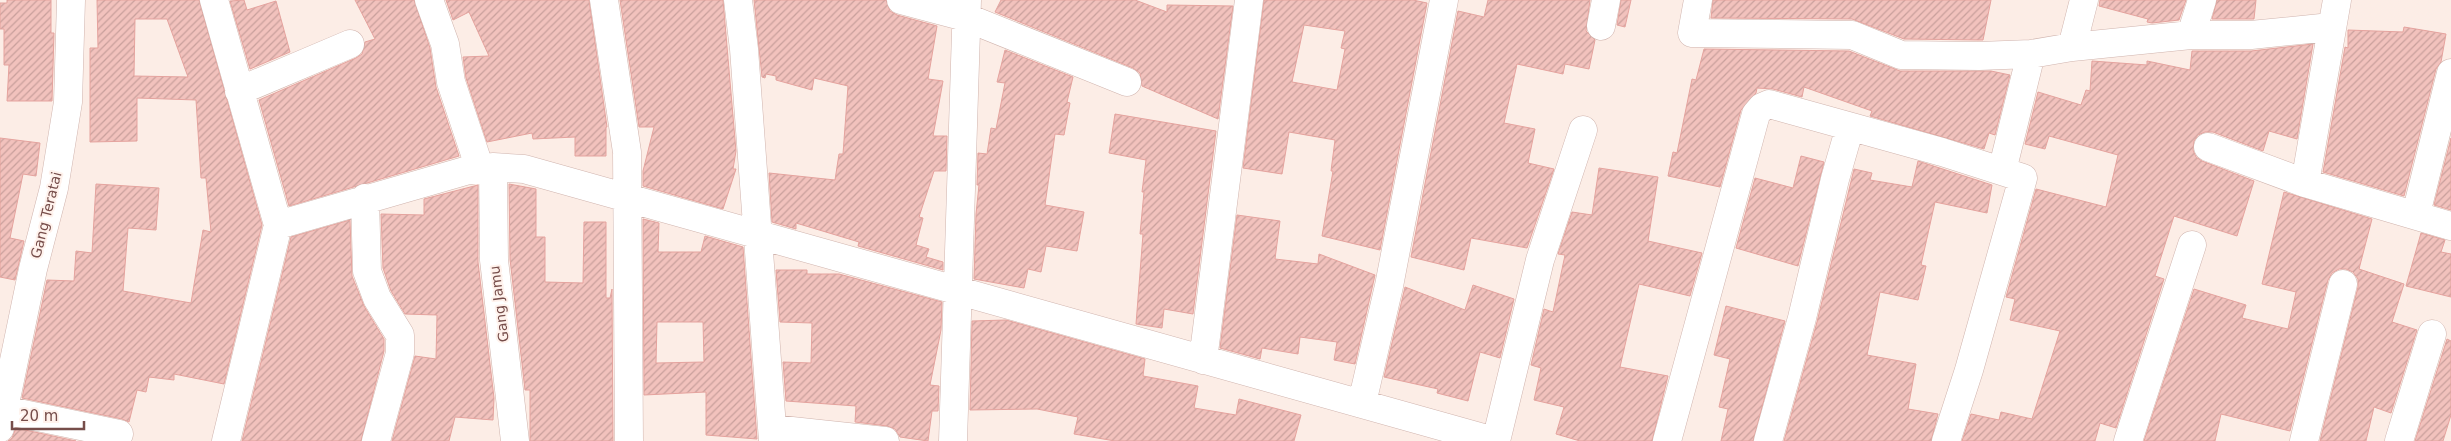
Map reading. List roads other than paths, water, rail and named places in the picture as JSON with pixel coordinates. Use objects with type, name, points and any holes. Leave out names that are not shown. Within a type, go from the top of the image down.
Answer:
[{"type":"street","name":"Gang Teratai","points":[[2,419],[33,269],[54,188],[68,102],[71,0]]},
{"type":"street","points":[[214,0],[278,225],[226,441]]},
{"type":"street","name":"Gang Jamu","points":[[429,0],[445,44],[451,82],[486,168],[494,260],[515,441]]},
{"type":"street","points":[[604,0],[627,152],[628,441]]},
{"type":"street","points":[[738,0],[744,49],[773,435],[885,441]]},
{"type":"street","points":[[901,0],[966,8],[1127,82]]},
{"type":"street","points":[[1203,360],[1249,0]]},
{"type":"street","points":[[1698,0],[1692,32],[1852,34],[1901,55],[2031,54],[2072,47],[2192,35],[2251,34],[2331,26]]},
{"type":"street","points":[[2072,47],[2084,0]]},
{"type":"street","points":[[2192,35],[2202,0]]},
{"type":"street","points":[[2305,183],[2336,0]]},
{"type":"street","points":[[1362,403],[1389,286],[1443,1]]},
{"type":"street","points":[[953,441],[966,8]]},
{"type":"street","points":[[239,91],[350,44]]},
{"type":"street","points":[[2002,171],[2031,54]]},
{"type":"street","points":[[2416,214],[2451,73]]},
{"type":"street","points":[[1667,441],[1756,114],[1762,107],[1769,104],[2023,178],[1969,370],[1946,441]]},
{"type":"street","points":[[1768,441],[1802,318],[1835,179],[1850,127]]},
{"type":"street","points":[[278,225],[365,198],[465,171],[486,168],[524,169],[1495,441],[1540,260],[1584,130]]},
{"type":"street","points":[[2208,147],[2305,183],[2416,214],[2451,226]]},
{"type":"street","points":[[365,198],[367,271],[377,298],[400,335],[400,353],[376,441]]},
{"type":"street","points":[[2128,441],[2192,245]]},
{"type":"street","points":[[2304,441],[2344,284]]},
{"type":"street","points":[[2399,441],[2432,334]]},
{"type":"street","points":[[2,419],[119,434]]}]
